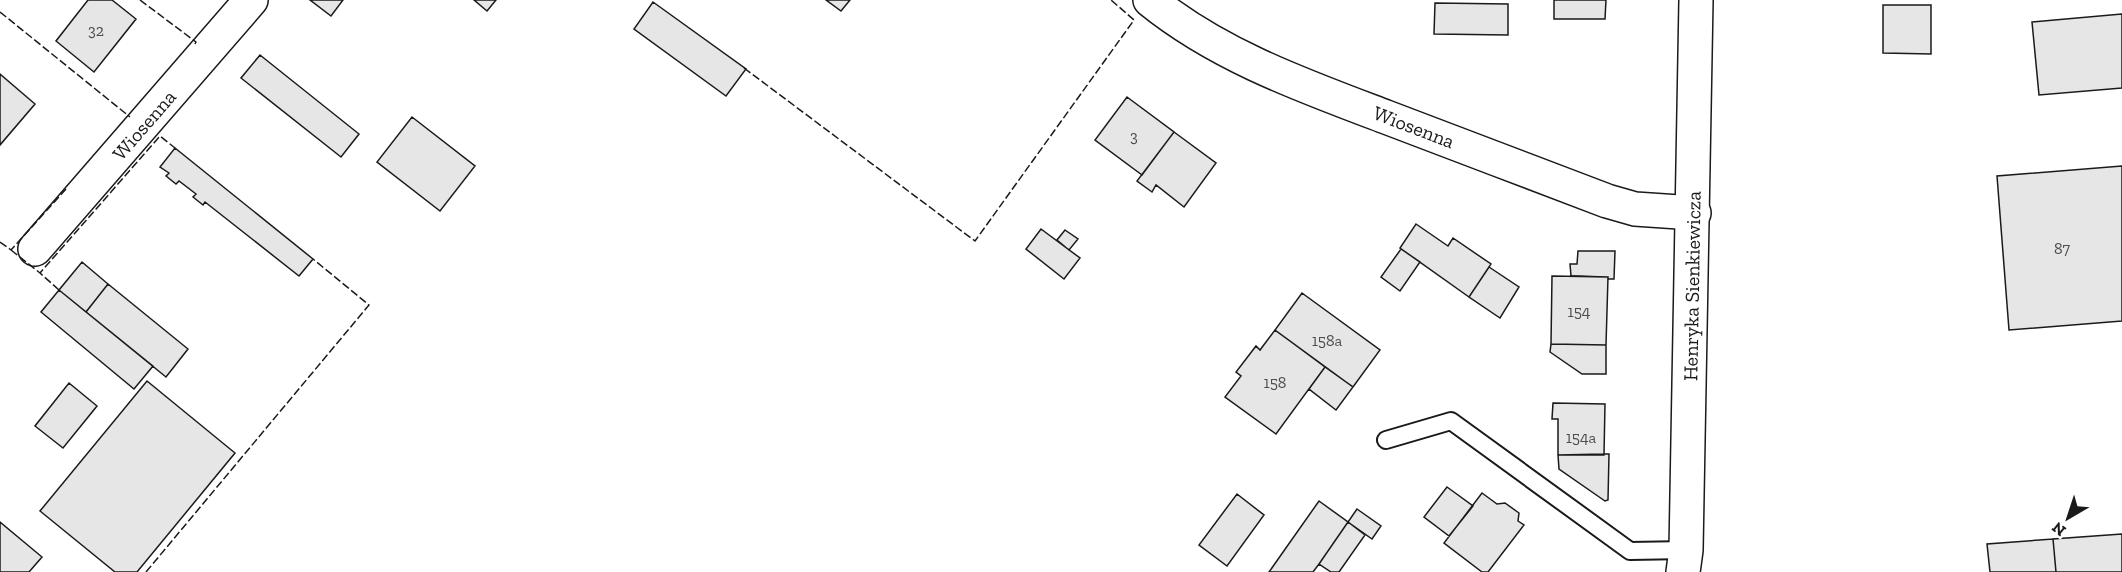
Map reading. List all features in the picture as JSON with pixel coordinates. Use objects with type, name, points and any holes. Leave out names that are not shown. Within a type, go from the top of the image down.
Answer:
[{"type":"street","name":"Wiosenna","points":[[35,249],[251,0]]},
{"type":"street","name":"Wiosenna","points":[[1150,0],[1171,16],[1248,62],[1335,97],[1607,201],[1635,209],[1694,213]]},
{"type":"street","name":"Henryka Sienkiewicza","points":[[1685,561],[1694,213],[1696,0]]},
{"type":"lane","points":[[1386,441],[1451,421],[1630,551],[1685,561]]},
{"type":"building","points":[[88,0],[112,0],[136,19],[94,72],[56,41]]},
{"type":"building","points":[[310,0],[343,0],[331,16]]},
{"type":"building","points":[[474,0],[496,0],[487,11]]},
{"type":"building","points":[[826,0],[850,0],[841,11]]},
{"type":"building","points":[[1554,0],[1606,0],[1605,19],[1554,19]]},
{"type":"building","points":[[653,2],[746,69],[726,96],[634,29]]},
{"type":"building","points":[[1435,3],[1508,4],[1508,35],[1434,34]]},
{"type":"building","points":[[1883,5],[1931,5],[1931,54],[1883,53]]},
{"type":"building","points":[[2122,14],[2122,88],[2039,95],[2032,22]]},
{"type":"building","points":[[260,55],[359,134],[341,157],[241,78]]},
{"type":"building","points":[[0,74],[35,104],[0,145]]},
{"type":"building","points":[[1127,97],[1174,132],[1142,175],[1095,140]]},
{"type":"building","points":[[412,117],[475,166],[440,211],[377,162]]},
{"type":"building","points":[[1174,132],[1216,163],[1184,207],[1156,185],[1152,192],[1137,181]]},
{"type":"building","points":[[175,148],[313,259],[299,276],[205,202],[203,205],[193,197],[196,194],[179,181],[176,184],[166,176],[169,173],[160,167]]},
{"type":"building","points":[[2122,166],[2122,321],[2009,330],[1997,176]]},
{"type":"building","points":[[1416,224],[1448,246],[1453,238],[1491,264],[1469,297],[1400,248]]},
{"type":"building","points":[[1041,229],[1080,258],[1064,279],[1026,249]]},
{"type":"building","points":[[1065,230],[1078,239],[1069,250],[1057,240]]},
{"type":"building","points":[[1401,249],[1420,262],[1400,291],[1381,277]]},
{"type":"building","points":[[1578,251],[1615,251],[1614,279],[1571,276],[1570,264],[1577,264]]},
{"type":"building","points":[[82,262],[108,284],[86,312],[59,290]]},
{"type":"building","points":[[1489,267],[1519,287],[1500,318],[1469,297]]},
{"type":"building","points":[[1552,276],[1608,277],[1606,345],[1551,344]]},
{"type":"building","points":[[108,284],[188,349],[166,377],[86,312]]},
{"type":"building","points":[[59,290],[153,366],[134,389],[41,312]]},
{"type":"building","points":[[1302,293],[1380,350],[1353,387],[1275,330]]},
{"type":"building","points":[[1275,330],[1325,367],[1276,434],[1225,397],[1241,376],[1236,372],[1256,346],[1260,350]]},
{"type":"building","points":[[1551,344],[1606,345],[1606,374],[1582,374],[1550,352]]},
{"type":"building","points":[[1325,367],[1353,387],[1336,410],[1309,389]]},
{"type":"building","points":[[147,381],[235,453],[137,572],[115,572],[40,511]]},
{"type":"building","points":[[69,383],[97,406],[63,448],[35,426]]},
{"type":"building","points":[[1553,403],[1605,404],[1604,455],[1558,455],[1558,419],[1552,419]]},
{"type":"building","points":[[1609,454],[1608,500],[1605,501],[1559,469],[1558,455]]},
{"type":"building","points":[[1447,487],[1473,506],[1449,536],[1424,517]]},
{"type":"building","points":[[1482,493],[1497,504],[1505,503],[1519,513],[1518,521],[1524,525],[1488,572],[1482,572],[1444,543]]},
{"type":"building","points":[[1237,494],[1264,515],[1227,566],[1199,545]]},
{"type":"building","points":[[1319,501],[1348,522],[1319,564],[1313,572],[1269,572]]},
{"type":"building","points":[[1357,509],[1381,526],[1372,539],[1348,522]]},
{"type":"building","points":[[0,522],[42,557],[29,572],[0,572]]},
{"type":"building","points":[[1348,522],[1365,535],[1339,572],[1331,572],[1319,564]]},
{"type":"building","points":[[2122,534],[2122,572],[2056,572],[2053,539]]},
{"type":"building","points":[[2053,539],[2056,572],[1990,572],[1987,544]]},
{"type":"fence","points":[[140,0],[196,42],[195,44]]},
{"type":"fence","points":[[744,68],[975,241],[1134,20],[1111,0]]},
{"type":"fence","points":[[0,12],[130,117]]},
{"type":"fence","points":[[59,290],[40,273],[160,136],[175,148]]},
{"type":"fence","points":[[0,242],[11,250],[66,189]]},
{"type":"fence","points":[[11,250],[40,273]]},
{"type":"fence","points":[[146,572],[369,305],[313,259]]}]
